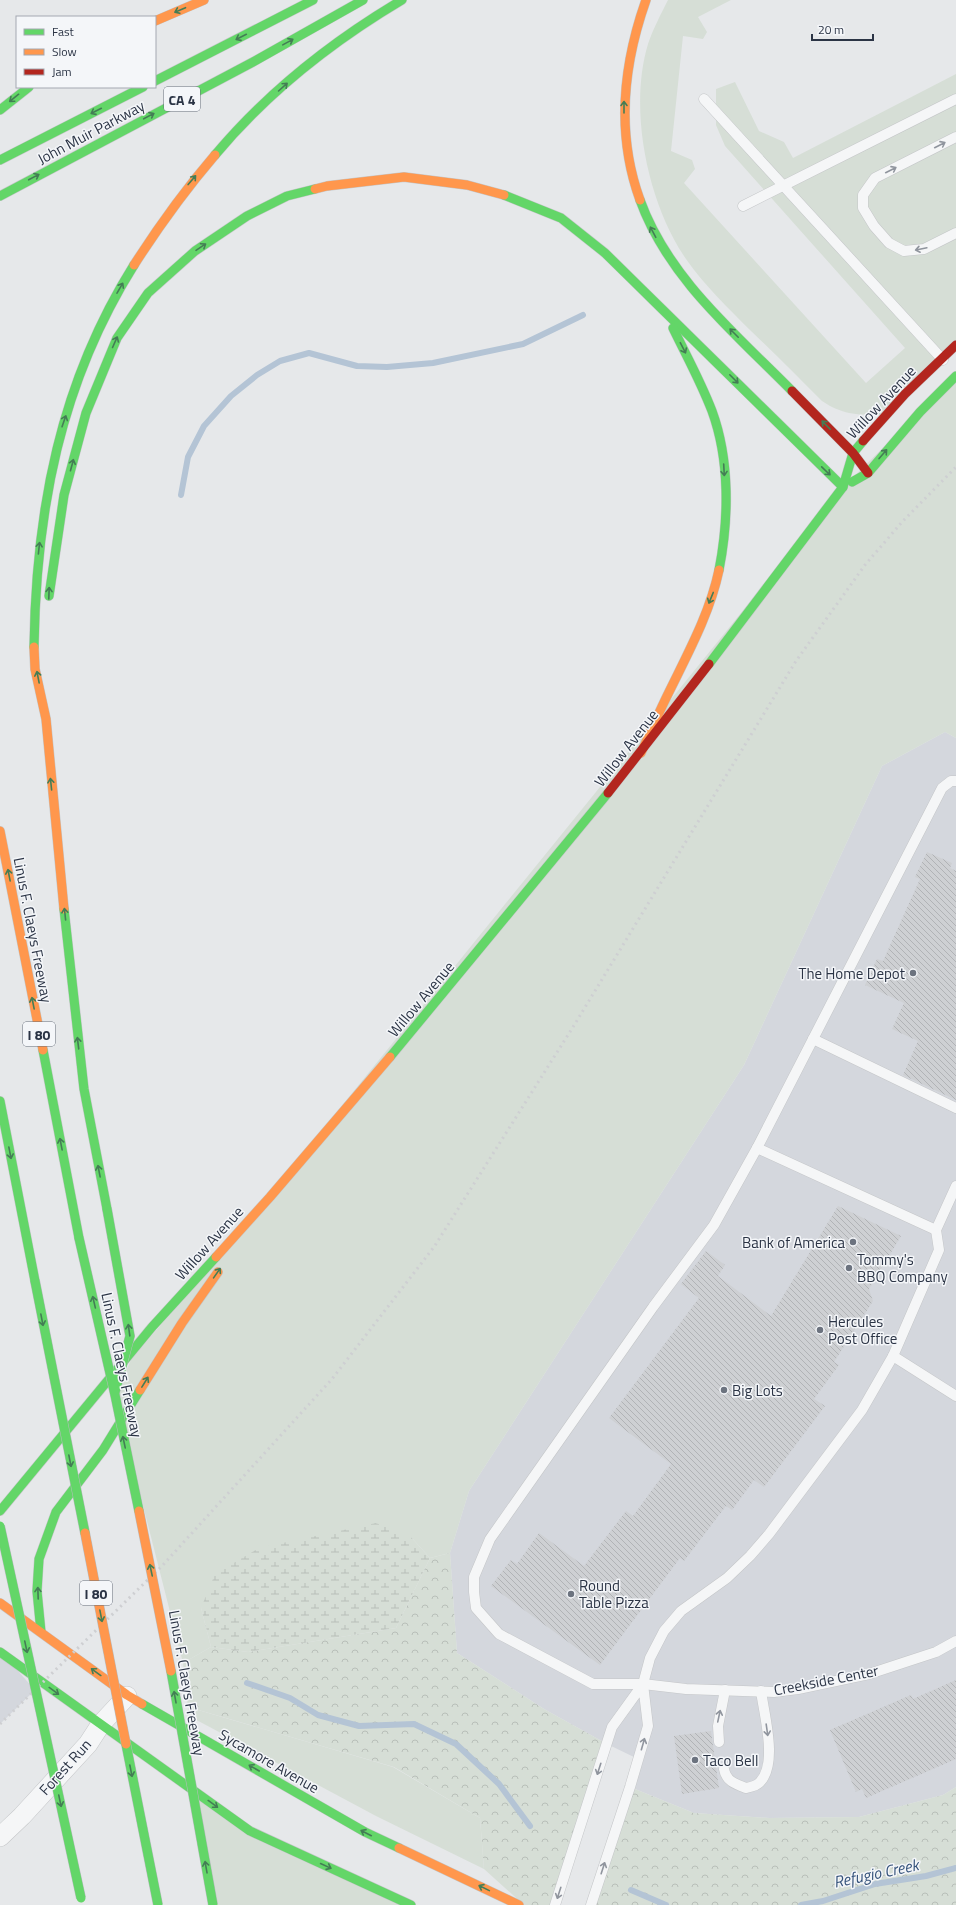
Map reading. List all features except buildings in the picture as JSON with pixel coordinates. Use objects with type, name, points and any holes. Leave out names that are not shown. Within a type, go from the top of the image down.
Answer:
[{"type":"main road","points":[[156,21],[204,0]]},
{"type":"main road","name":"John Muir Parkway","points":[[156,80],[313,0]]},
{"type":"main road","name":"John Muir Parkway","points":[[0,196],[252,62],[363,0]]},
{"type":"main road","points":[[115,1395],[130,1336],[81,1067],[51,780],[46,716],[34,657],[38,560],[43,513],[63,424],[95,339],[115,297],[163,218],[192,180],[251,116],[320,56],[355,30],[402,0]]},
{"type":"main road","points":[[646,0],[634,33],[630,54],[624,98],[624,120],[629,163],[636,191],[649,225],[671,263],[694,291],[853,453],[868,473]]},
{"type":"main road","points":[[0,110],[27,88]]},
{"type":"main road","name":"John Muir Parkway","points":[[0,160],[141,88]]},
{"type":"main road","points":[[49,604],[49,588],[64,495],[86,412],[117,338],[148,294],[195,251],[247,216],[287,196],[328,186],[404,177],[467,185],[510,197],[561,218],[594,242],[842,487]]},
{"type":"main road","points":[[641,753],[668,693],[690,650],[715,589],[723,549],[726,503],[723,455],[712,410],[666,313]]},
{"type":"main road","name":"Willow Avenue","points":[[0,1511],[152,1327],[270,1197],[422,1020],[641,753],[842,487],[853,453],[905,394],[956,345]]},
{"type":"main road","name":"Willow Avenue","points":[[842,487],[868,473],[920,412],[955,377]]},
{"type":"main road","points":[[46,716],[48,680]]},
{"type":"main road","name":"Linus F. Claeys Freeway","points":[[0,831],[79,1238],[115,1395],[162,1622],[213,1905]]},
{"type":"main road","name":"I 80","points":[[0,1101],[158,1905]]},
{"type":"main road","points":[[41,1632],[37,1591],[38,1559],[56,1512],[103,1450],[182,1324],[270,1197]]},
{"type":"main road","points":[[0,1526],[82,1902]]},
{"type":"main road","name":"Sycamore Avenue","points":[[0,1603],[128,1695],[365,1832],[519,1905]]},
{"type":"main road","points":[[0,1652],[250,1831],[410,1905]]},
{"type":"street","name":"Forest Run","points":[[0,1837],[22,1816],[88,1744],[101,1724],[128,1695]]},
{"type":"lane","points":[[704,99],[942,357],[955,377]]},
{"type":"lane","points":[[743,206],[956,100]]},
{"type":"lane","points":[[956,137],[875,178],[863,195],[863,208],[874,226],[889,243],[904,251],[924,249],[956,233]]},
{"type":"lane","name":"Creekside Center","points":[[956,781],[951,782],[942,788],[757,1148],[714,1225],[653,1307],[490,1539],[474,1577],[476,1608],[499,1634],[593,1684],[643,1684],[774,1692],[798,1689],[869,1674],[936,1652],[956,1641]]},
{"type":"lane","points":[[813,1039],[956,1108]]},
{"type":"lane","points":[[757,1148],[936,1230]]},
{"type":"lane","points":[[555,1905],[612,1727],[643,1684],[650,1658],[664,1631],[681,1611],[727,1578],[750,1556],[769,1534],[862,1410],[893,1356],[939,1250],[936,1230],[956,1186]]},
{"type":"lane","points":[[893,1356],[956,1396]]},
{"type":"lane","points":[[591,1905],[630,1787],[648,1726],[643,1684]]},
{"type":"lane","points":[[720,1742],[718,1726],[725,1690]]},
{"type":"lane","points":[[724,1769],[725,1776],[731,1782],[746,1788],[760,1782],[766,1773],[769,1747],[761,1692]]},
{"type":"shaded area","points":[[945,732],[956,738],[956,1787],[943,1795],[859,1817],[769,1818],[694,1813],[630,1787],[638,1759],[607,1744],[544,1709],[457,1653],[450,1553],[469,1491],[744,1065],[882,766]]},
{"type":"shaded area","points":[[0,1651],[35,1690],[0,1724]]},
{"type":"green space","points":[[668,0],[731,0],[698,17],[707,32],[703,39],[683,36],[671,151],[692,160],[695,169],[684,183],[866,383],[905,348],[725,146],[716,125],[716,89],[735,82],[759,131],[784,142],[793,158],[956,74],[956,345],[886,415],[853,414],[838,410],[822,401],[709,288],[693,269],[673,237],[661,211],[645,156],[641,127],[640,98],[642,70],[648,44]]},
{"type":"green space","points":[[956,376],[956,738],[945,732],[882,766],[744,1065],[469,1491],[450,1553],[430,1558],[411,1537],[201,1608],[211,1647],[183,1663],[115,1395],[131,1360],[242,1229],[843,487]]},
{"type":"green space","points":[[376,1523],[411,1537],[430,1558],[396,1628],[248,1652],[211,1647],[201,1608],[215,1574],[259,1548]]},
{"type":"green space","points":[[450,1553],[457,1653],[544,1709],[607,1744],[555,1905],[524,1905],[484,1869],[480,1818],[394,1767],[188,1707],[183,1663],[211,1647],[248,1652],[396,1628],[430,1558]]},
{"type":"green space","points":[[188,1707],[393,1767],[480,1818],[484,1869],[376,1816],[189,1716]]},
{"type":"green space","points":[[630,1787],[694,1813],[769,1818],[859,1817],[943,1795],[956,1787],[956,1905],[591,1905]]},
{"type":"green space","points":[[193,1797],[411,1905],[213,1905]]},
{"type":"waterway","points":[[181,495],[188,457],[204,426],[231,396],[257,375],[280,361],[309,353],[357,366],[387,367],[433,363],[523,344],[583,315]]},
{"type":"waterway","name":"Refugio Creek","points":[[247,1683],[290,1698],[318,1715],[359,1726],[414,1724],[456,1744],[499,1784],[530,1826]]},
{"type":"waterway","name":"Refugio Creek","points":[[801,1905],[823,1901],[875,1884],[926,1876],[956,1868]]},
{"type":"waterway","name":"Refugio Creek","points":[[631,1890],[666,1905]]},
{"type":"railway","points":[[0,1724],[162,1566],[332,1379],[434,1247],[573,1027],[796,661],[865,565],[902,522],[956,467]]},
{"type":"traffic: fast","points":[[156,80],[313,0]]},
{"type":"traffic: fast","points":[[0,196],[253,62],[363,0]]},
{"type":"traffic: fast","points":[[215,155],[256,110],[302,70],[351,33],[402,0]]},
{"type":"traffic: fast","points":[[0,110],[28,88]]},
{"type":"traffic: fast","points":[[0,160],[141,88]]},
{"type":"traffic: fast","points":[[49,596],[64,495],[86,413],[117,338],[148,293],[195,251],[247,216],[287,196],[315,189]]},
{"type":"traffic: fast","points":[[504,195],[561,218],[605,253],[843,487]]},
{"type":"traffic: fast","points":[[640,200],[652,228],[668,255],[685,279],[726,326],[792,391]]},
{"type":"traffic: fast","points":[[34,647],[40,546],[47,497],[57,449],[70,402],[87,355],[109,310],[134,265]]},
{"type":"traffic: fast","points":[[673,328],[708,400],[718,430],[722,449],[725,469],[726,510],[725,531],[719,570]]},
{"type":"traffic: fast","points":[[852,482],[868,473],[920,412],[956,376]]},
{"type":"traffic: fast","points":[[709,664],[843,487],[853,453],[863,441]]},
{"type":"traffic: fast","points":[[390,1057],[608,793]]},
{"type":"traffic: fast","points":[[64,909],[84,1089],[107,1209]]},
{"type":"traffic: fast","points":[[43,1050],[79,1238]]},
{"type":"traffic: fast","points":[[0,1101],[35,1281]]},
{"type":"traffic: fast","points":[[107,1209],[130,1336],[115,1392]]},
{"type":"traffic: fast","points":[[79,1238],[115,1395],[139,1511]]},
{"type":"traffic: fast","points":[[0,1511],[152,1327],[216,1257]]},
{"type":"traffic: fast","points":[[35,1281],[85,1533]]},
{"type":"traffic: fast","points":[[41,1632],[37,1591],[39,1559],[56,1512],[103,1450],[140,1390]]},
{"type":"traffic: fast","points":[[0,1526],[81,1898]]},
{"type":"traffic: fast","points":[[0,1652],[250,1831],[411,1905]]},
{"type":"traffic: fast","points":[[171,1671],[213,1905]]},
{"type":"traffic: fast","points":[[142,1704],[365,1832],[399,1848]]},
{"type":"traffic: fast","points":[[126,1744],[158,1905]]},
{"type":"traffic: slow","points":[[156,21],[204,0]]},
{"type":"traffic: slow","points":[[640,200],[632,175],[628,150],[625,125],[625,100],[632,49],[646,0]]},
{"type":"traffic: slow","points":[[134,265],[173,208],[215,155]]},
{"type":"traffic: slow","points":[[315,189],[327,186],[404,177],[467,185],[504,195]]},
{"type":"traffic: slow","points":[[641,753],[698,632],[710,602],[719,570]]},
{"type":"traffic: slow","points":[[34,647],[35,669],[46,719],[64,909]]},
{"type":"traffic: slow","points":[[0,831],[43,1050]]},
{"type":"traffic: slow","points":[[216,1257],[270,1197],[390,1057]]},
{"type":"traffic: slow","points":[[140,1390],[182,1323],[218,1272]]},
{"type":"traffic: slow","points":[[139,1511],[171,1671]]},
{"type":"traffic: slow","points":[[85,1533],[126,1744]]},
{"type":"traffic: slow","points":[[0,1603],[127,1695],[142,1704]]},
{"type":"traffic: slow","points":[[399,1848],[519,1905]]},
{"type":"traffic: jam","points":[[863,441],[905,394],[956,345]]},
{"type":"traffic: jam","points":[[792,391],[853,453],[868,473]]},
{"type":"traffic: jam","points":[[608,793],[709,664]]},
{"type":"place","name":"The Home Depot","points":[[913,973]]},
{"type":"place","name":"Bank of America","points":[[853,1242]]},
{"type":"place","name":"Tommy's BBQ Company","points":[[849,1268]]},
{"type":"place","name":"Hercules Post Office","points":[[820,1330]]},
{"type":"place","name":"Big Lots","points":[[724,1390]]},
{"type":"place","name":"Round Table Pizza","points":[[571,1594]]},
{"type":"place","name":"Taco Bell","points":[[695,1760]]}]
